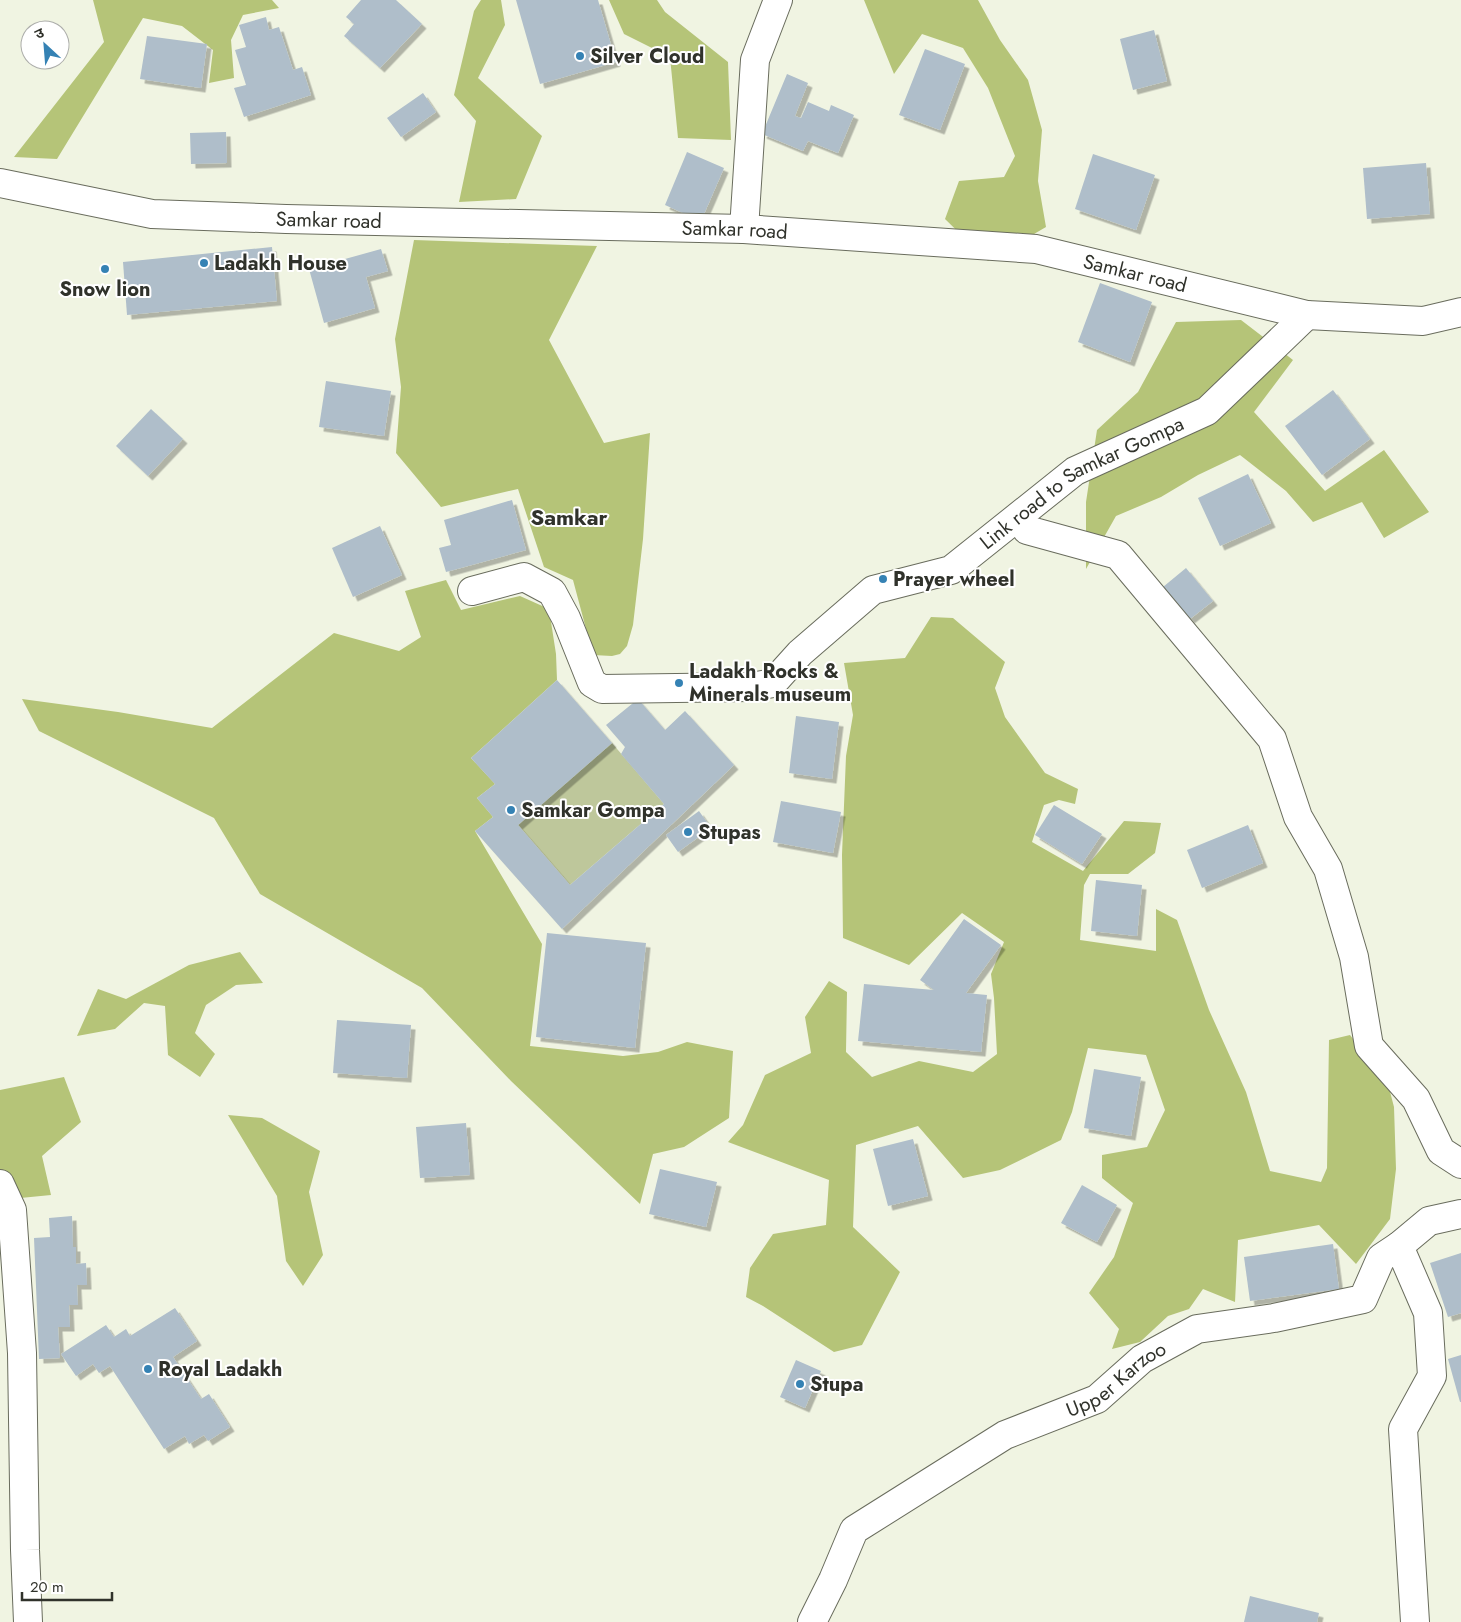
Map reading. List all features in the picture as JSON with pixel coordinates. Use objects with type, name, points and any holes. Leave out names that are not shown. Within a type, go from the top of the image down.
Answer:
[{"type":"street","points":[[744,229],[755,60],[778,0]]},
{"type":"street","name":"Samkar road","points":[[0,183],[152,214],[286,219],[744,229],[1036,249],[1307,314],[1423,321],[1461,312]]},
{"type":"street","name":"Link road to Samkar Gompa","points":[[472,590],[524,577],[552,592],[566,618],[592,683],[602,689],[751,687],[773,683],[800,653],[873,590],[951,570],[1075,471],[1208,411],[1307,314]]},
{"type":"street","points":[[1027,530],[1118,555],[1272,739],[1298,817],[1328,869],[1354,957],[1369,1046],[1416,1100],[1441,1151],[1461,1164]]},
{"type":"street","points":[[0,1184],[12,1210],[22,1353],[28,1622]]},
{"type":"street","name":"Upper Karzoo","points":[[812,1622],[833,1580],[854,1530],[934,1479],[1005,1435],[1097,1399],[1142,1359],[1197,1329],[1274,1318],[1364,1299],[1380,1258],[1399,1246],[1428,1221],[1461,1214]]},
{"type":"street","points":[[1399,1246],[1428,1313],[1432,1376],[1403,1429],[1415,1622]]},
{"type":"green space","points":[[93,0],[272,0],[279,8],[243,15],[231,40],[234,78],[209,83],[213,50],[182,26],[143,18],[57,159],[14,157],[104,42]]},
{"type":"green space","points":[[481,0],[501,0],[505,25],[478,78],[542,136],[516,199],[459,202],[476,121],[454,95],[474,11]]},
{"type":"green space","points":[[609,0],[657,0],[665,12],[728,62],[731,140],[678,138],[670,57],[624,34]]},
{"type":"green space","points":[[864,0],[978,0],[1000,40],[1028,80],[1042,130],[1038,181],[1046,227],[988,261],[945,219],[959,181],[1004,177],[1015,156],[988,88],[963,48],[922,34],[894,74]]},
{"type":"green space","points":[[414,240],[597,246],[549,340],[604,443],[650,433],[643,539],[633,625],[627,646],[620,654],[612,656],[593,655],[573,580],[544,567],[518,489],[441,507],[396,453],[401,387],[395,339]]},
{"type":"green space","points":[[1241,320],[1293,360],[1254,412],[1325,491],[1384,450],[1429,512],[1384,538],[1362,502],[1313,522],[1286,491],[1240,455],[1198,475],[1161,497],[1116,516],[1086,569],[1086,502],[1097,430],[1138,392],[1176,322]]},
{"type":"green space","points":[[446,580],[461,610],[520,596],[549,609],[556,654],[557,680],[471,758],[495,784],[477,798],[493,817],[475,831],[542,944],[530,1046],[623,1056],[658,1052],[687,1042],[733,1051],[729,1118],[684,1147],[653,1154],[640,1204],[511,1081],[422,988],[260,894],[214,818],[39,731],[22,699],[118,712],[212,728],[334,633],[399,651],[421,637],[405,591]]},
{"type":"green space","points":[[931,617],[953,618],[1005,662],[995,688],[1005,717],[1045,773],[1078,789],[1075,804],[1059,800],[1044,805],[1032,842],[1083,871],[1124,821],[1161,823],[1155,853],[1128,874],[1090,874],[1084,885],[1080,940],[1156,951],[1156,909],[1177,920],[1209,1010],[1246,1092],[1270,1171],[1321,1182],[1327,1168],[1329,1040],[1350,1035],[1388,1084],[1394,1107],[1396,1169],[1390,1219],[1356,1264],[1319,1225],[1238,1240],[1235,1302],[1203,1289],[1189,1309],[1168,1316],[1140,1342],[1112,1349],[1119,1329],[1089,1293],[1114,1257],[1133,1203],[1102,1178],[1102,1155],[1147,1147],[1165,1110],[1146,1055],[1088,1048],[1072,1112],[1061,1140],[1000,1170],[963,1178],[918,1126],[856,1145],[853,1227],[900,1272],[862,1345],[834,1352],[746,1297],[750,1268],[773,1234],[826,1225],[829,1180],[728,1142],[743,1125],[765,1075],[811,1053],[805,1017],[829,981],[847,992],[846,1052],[872,1077],[919,1061],[973,1072],[997,1054],[991,974],[1004,942],[962,913],[909,965],[843,938],[842,855],[846,756],[853,715],[844,663],[905,658]]},
{"type":"green space","points":[[612,743],[664,804],[570,885],[518,825]]},
{"type":"green space","points":[[240,952],[263,983],[236,985],[206,1005],[195,1033],[215,1054],[200,1077],[168,1055],[165,1006],[144,1003],[115,1029],[77,1036],[98,989],[126,999],[189,965]]},
{"type":"green space","points":[[64,1077],[81,1122],[42,1156],[51,1195],[0,1200],[0,1090]]},
{"type":"green space","points":[[228,1115],[262,1118],[320,1151],[309,1192],[323,1255],[303,1286],[286,1261],[277,1196]]},
{"type":"building","points":[[361,0],[396,0],[422,24],[380,68],[344,36],[354,24],[346,17]]},
{"type":"building","points":[[516,0],[598,0],[616,62],[540,84]]},
{"type":"building","points":[[266,17],[269,30],[279,27],[293,70],[302,67],[311,95],[244,117],[234,88],[246,85],[235,50],[246,47],[239,25]]},
{"type":"building","points":[[1154,30],[1167,81],[1133,90],[1120,39]]},
{"type":"building","points":[[147,36],[207,44],[201,88],[140,79]]},
{"type":"building","points":[[925,49],[965,64],[940,130],[899,115]]},
{"type":"building","points":[[787,74],[808,83],[795,116],[801,118],[808,102],[829,111],[831,105],[854,115],[838,153],[808,141],[803,151],[762,134]]},
{"type":"building","points":[[423,93],[436,112],[401,137],[387,118]]},
{"type":"building","points":[[226,132],[227,163],[191,164],[190,133]]},
{"type":"building","points":[[687,152],[724,168],[701,221],[665,205]]},
{"type":"building","points":[[1093,154],[1155,175],[1136,230],[1075,209]]},
{"type":"building","points":[[1426,163],[1430,214],[1367,219],[1363,168]]},
{"type":"building","points":[[272,247],[277,301],[127,315],[123,262]]},
{"type":"building","points":[[381,249],[388,271],[366,277],[375,308],[324,323],[309,269]]},
{"type":"building","points":[[1100,283],[1152,302],[1130,362],[1078,342]]},
{"type":"building","points":[[326,381],[391,391],[384,436],[319,427]]},
{"type":"building","points":[[1333,390],[1370,439],[1322,475],[1285,426]]},
{"type":"building","points":[[151,409],[183,439],[148,476],[116,446]]},
{"type":"building","points":[[1248,474],[1271,523],[1220,546],[1198,498]]},
{"type":"building","points":[[512,500],[526,550],[446,572],[439,548],[451,545],[444,520]]},
{"type":"building","points":[[380,526],[402,575],[353,597],[332,548]]},
{"type":"building","points":[[1186,568],[1213,601],[1190,619],[1163,587]]},
{"type":"building","name":"Samkar Gompa","points":[[557,680],[612,743],[518,825],[570,885],[664,804],[621,754],[625,747],[606,725],[638,699],[665,730],[685,711],[734,765],[562,929],[475,831],[493,817],[477,798],[495,784],[471,758]]},
{"type":"building","points":[[796,716],[839,722],[832,779],[789,773]]},
{"type":"building","points":[[781,801],[841,812],[833,853],[773,842]]},
{"type":"building","points":[[1054,805],[1102,834],[1082,864],[1035,835]]},
{"type":"building","name":"Stupas","points":[[699,811],[711,828],[678,852],[666,835]]},
{"type":"building","points":[[1248,825],[1263,863],[1202,888],[1187,850]]},
{"type":"building","points":[[1096,880],[1142,885],[1137,936],[1091,931]]},
{"type":"building","points":[[964,919],[1001,945],[966,993],[987,995],[981,1052],[858,1041],[864,984],[934,990],[920,980]]},
{"type":"building","points":[[547,933],[646,943],[635,1048],[536,1037]]},
{"type":"building","points":[[337,1020],[411,1025],[407,1078],[333,1073]]},
{"type":"building","points":[[1094,1069],[1141,1077],[1131,1136],[1084,1128]]},
{"type":"building","points":[[466,1123],[470,1175],[420,1178],[416,1127]]},
{"type":"building","points":[[913,1139],[928,1196],[888,1206],[873,1149]]},
{"type":"building","points":[[660,1169],[717,1182],[706,1227],[649,1214]]},
{"type":"building","points":[[1082,1185],[1117,1205],[1097,1242],[1061,1223]]},
{"type":"building","points":[[72,1216],[73,1247],[76,1247],[76,1264],[86,1263],[87,1285],[77,1285],[78,1305],[69,1305],[70,1327],[58,1327],[60,1358],[39,1359],[34,1238],[50,1237],[49,1218]]},
{"type":"building","points":[[1333,1244],[1339,1289],[1250,1301],[1244,1257]]},
{"type":"building","points":[[1461,1253],[1461,1313],[1448,1317],[1430,1263]]},
{"type":"building","points":[[175,1308],[197,1341],[173,1357],[201,1399],[209,1394],[230,1427],[208,1441],[204,1435],[189,1444],[185,1436],[164,1449],[110,1366],[99,1373],[93,1364],[76,1376],[61,1354],[106,1325],[114,1337],[126,1329],[130,1336]]},
{"type":"building","points":[[1461,1355],[1461,1402],[1460,1402],[1448,1359]]},
{"type":"building","name":"Stupa","points":[[796,1360],[821,1371],[805,1408],[780,1397]]},
{"type":"building","points":[[1250,1596],[1319,1613],[1317,1622],[1244,1622]]},
{"type":"place","name":"Silver Cloud","points":[[580,56]]},
{"type":"place","name":"Ladakh House","points":[[204,263]]},
{"type":"place","name":"Snow lion","points":[[105,269]]},
{"type":"place","name":"Prayer wheel","points":[[883,579]]},
{"type":"place","name":"Ladakh Rocks & Minerals museum","points":[[679,683]]},
{"type":"place","name":"Samkar Gompa","points":[[511,810]]},
{"type":"place","name":"Stupas","points":[[688,832]]},
{"type":"place","name":"Royal Ladakh","points":[[148,1369]]},
{"type":"place","name":"Stupa","points":[[800,1384]]},
{"type":"district","name":"Samkar","points":[[569,517]]}]
